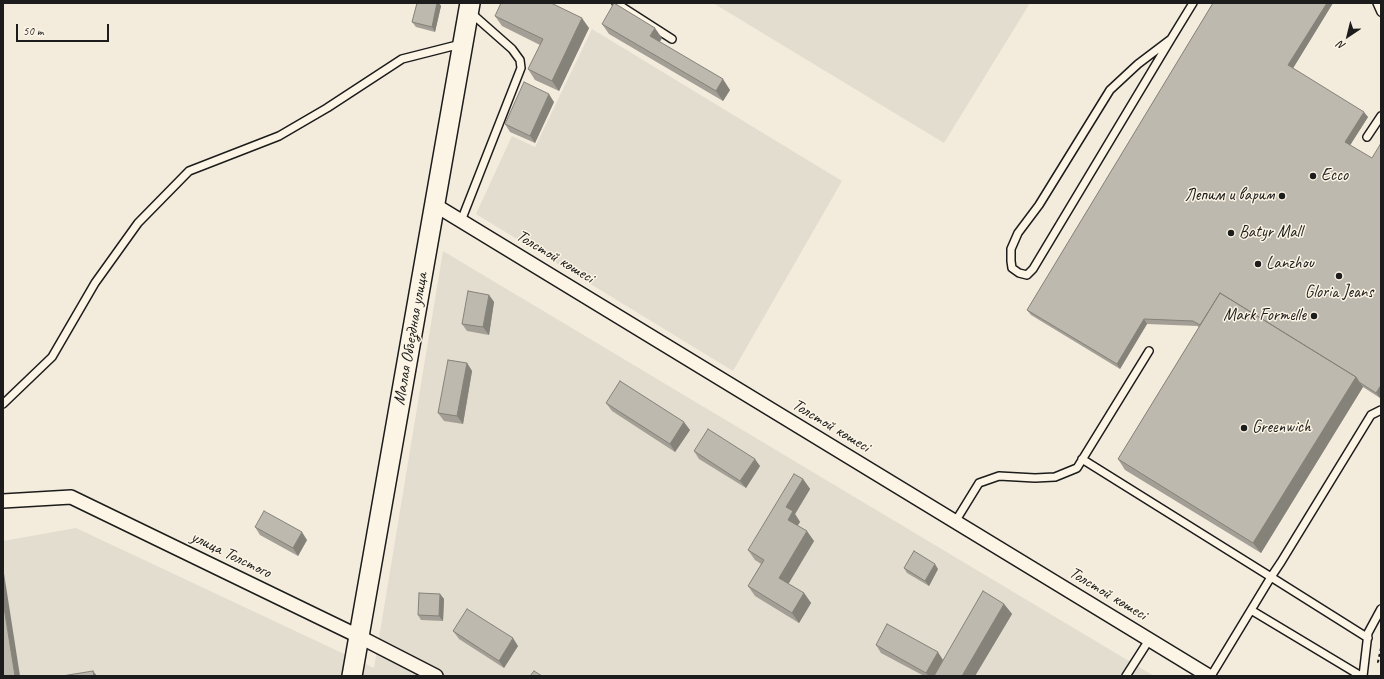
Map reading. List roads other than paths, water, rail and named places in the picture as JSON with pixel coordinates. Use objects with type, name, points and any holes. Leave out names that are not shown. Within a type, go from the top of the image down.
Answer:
[{"type":"street","name":"Малая Объездная улица","points":[[352,676],[470,7]]},
{"type":"street","name":"Толстой көшесі","points":[[435,205],[1210,676]]},
{"type":"street","name":"улица Толстого","points":[[3,501],[71,497],[358,636],[436,676]]},
{"type":"lane","points":[[616,3],[672,39]]},
{"type":"lane","points":[[1171,39],[1138,64],[1110,90],[1106,96],[1039,205],[1018,233],[1011,249],[1011,261],[1012,268],[1019,273],[1027,274],[1033,269],[1193,3]]},
{"type":"lane","points":[[1377,3],[1381,12]]},
{"type":"lane","points":[[461,221],[521,68],[520,60],[512,49],[470,7]]},
{"type":"lane","points":[[3,404],[52,357],[95,283],[138,223],[189,171],[279,136],[327,108],[402,59],[463,44]]},
{"type":"lane","points":[[1367,137],[1381,116]]},
{"type":"lane","points":[[955,522],[978,483],[999,476],[1035,478],[1055,477],[1077,468],[1149,351]]},
{"type":"lane","points":[[1210,676],[1251,610],[1270,576],[1371,415],[1381,410]]},
{"type":"lane","points":[[1082,459],[1368,638]]},
{"type":"lane","points":[[1251,610],[1362,676],[1368,633],[1381,609]]},
{"type":"lane","points":[[1126,676],[1149,640]]},
{"type":"place","name":"Ecco","points":[[1313,176]]},
{"type":"place","name":"Лепим и варим","points":[[1282,196]]},
{"type":"place","name":"Batyr Mall","points":[[1231,233]]},
{"type":"place","name":"Lanzhou","points":[[1258,264]]},
{"type":"place","name":"Gloria Jeans","points":[[1339,276]]},
{"type":"place","name":"Mark Formelle","points":[[1314,316]]},
{"type":"place","name":"Greenwich","points":[[1244,428]]}]
